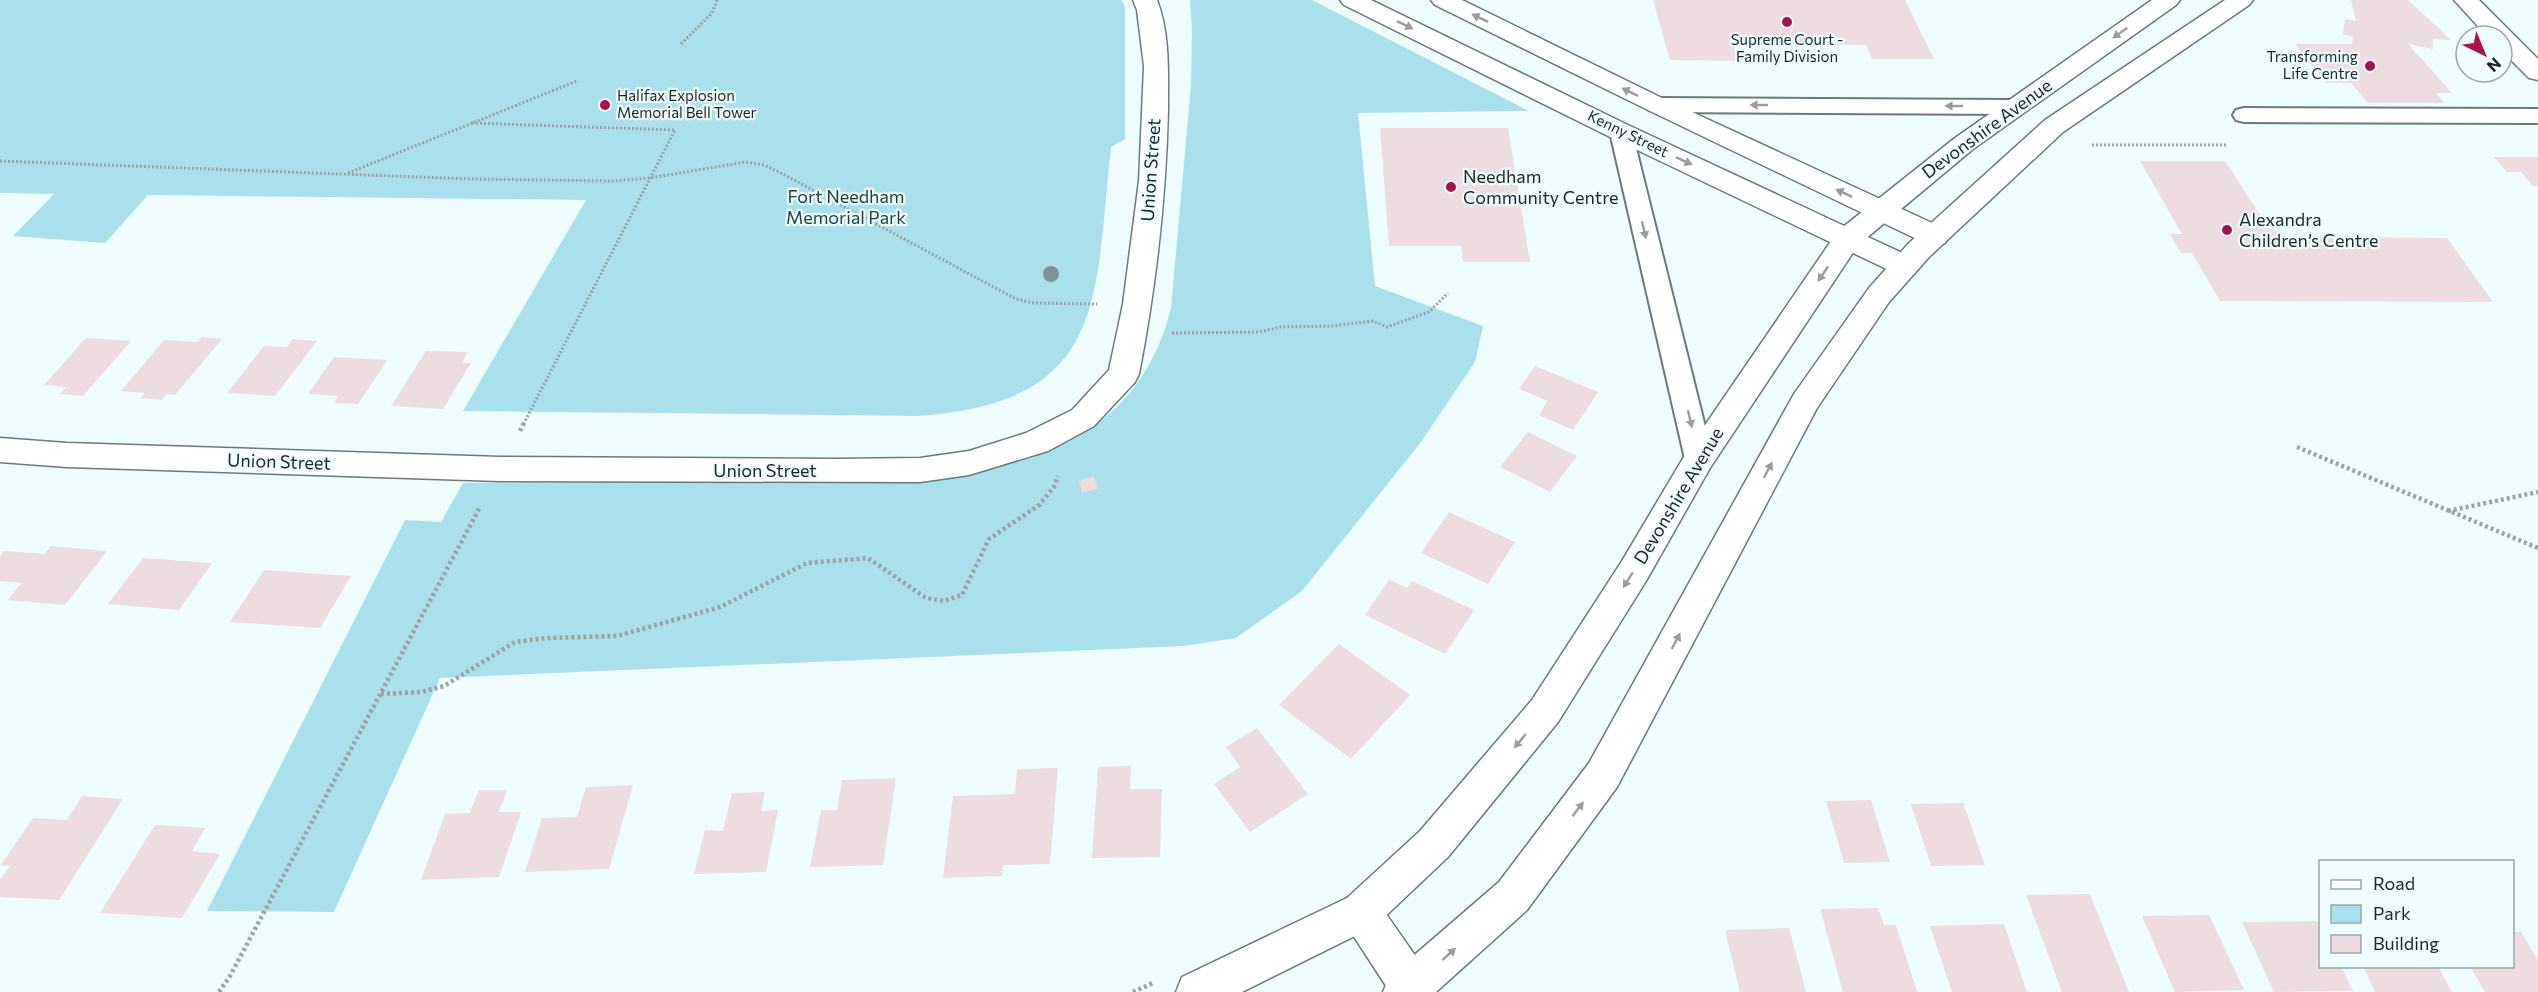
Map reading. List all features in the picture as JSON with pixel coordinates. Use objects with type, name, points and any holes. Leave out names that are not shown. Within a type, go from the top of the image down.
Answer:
[{"type":"street","name":"Union Street","points":[[0,450],[67,455],[500,469],[920,470],[969,463],[1037,442],[1083,418],[1124,374],[1135,319],[1153,181],[1156,66],[1149,10],[1145,0]]},
{"type":"street","name":"Kenny Street","points":[[1352,0],[1621,132],[1905,266]]},
{"type":"street","points":[[1443,0],[1657,105],[1935,236]]},
{"type":"street","name":"Devonshire Avenue","points":[[1197,992],[1361,912],[1434,844],[1545,711],[1634,571],[1700,459],[1848,238],[1879,210],[2013,107],[2168,0]]},
{"type":"street","name":"Devonshire Avenue","points":[[1410,990],[1513,896],[1603,775],[1805,402],[1879,295],[1935,236],[2054,126],[2241,0]]},
{"type":"street","points":[[2466,0],[2490,24]]},
{"type":"street","points":[[2514,48],[2538,73]]},
{"type":"street","points":[[1621,132],[1657,105]]},
{"type":"street","points":[[1361,912],[1410,990]]},
{"type":"lane","points":[[1657,105],[2013,107]]},
{"type":"lane","points":[[2244,115],[2538,116]]},
{"type":"lane","points":[[1621,132],[1700,459]]},
{"type":"path","points":[[681,44],[712,13],[717,0]]},
{"type":"path","points":[[345,174],[577,81]]},
{"type":"path","points":[[219,992],[230,976],[500,469],[675,130],[472,123]]},
{"type":"path","points":[[2054,126],[2094,146],[2230,145]]},
{"type":"path","points":[[0,161],[588,181],[650,178],[745,162],[764,165],[1016,299],[1135,319],[1259,332],[1281,327],[1331,327],[1373,321],[1388,327],[1432,313],[1439,308],[1448,293]]},
{"type":"path","points":[[380,694],[421,692],[444,686],[515,642],[547,638],[617,636],[720,607],[807,563],[868,558],[926,598],[945,601],[962,595],[989,539],[1039,505],[1054,487],[1063,459],[1058,431]]},
{"type":"path","points":[[2298,447],[2538,548]]},
{"type":"path","points":[[2447,511],[2538,492]]},
{"type":"green space","name":"Fort Needham Memorial Park","points":[[0,0],[1121,0],[1125,6],[1125,139],[1111,147],[1101,252],[1093,296],[1080,334],[1058,366],[1026,390],[980,407],[917,416],[463,411],[586,200],[148,195],[105,243],[13,236],[54,194],[0,193]]},
{"type":"green space","points":[[1190,0],[1312,0],[1529,111],[1358,113],[1375,286],[1483,326],[1475,362],[1421,442],[1302,591],[1236,638],[1184,646],[440,678],[334,912],[207,911],[405,520],[441,522],[463,483],[866,482],[932,478],[996,468],[1054,448],[1105,417],[1145,371],[1171,308],[1191,85]]},
{"type":"building","name":"Supreme Court - Family Division","points":[[1653,0],[1905,0],[1934,59],[1872,59],[1866,45],[1733,44],[1738,61],[1670,60]]},
{"type":"building","name":"Transforming Life Centre","points":[[2351,0],[2408,0],[2451,40],[2433,39],[2433,49],[2408,44],[2452,93],[2436,93],[2444,103],[2368,103],[2351,83],[2326,83],[2295,44],[2352,44],[2353,37],[2343,34],[2345,19],[2356,21]]},
{"type":"building","name":"Needham Community Centre","points":[[1380,128],[1508,128],[1530,262],[1463,262],[1461,246],[1389,246]]},
{"type":"building","points":[[2494,157],[2538,157],[2538,186],[2533,186],[2521,172],[2507,172]]},
{"type":"building","name":"Alexandra Children’s Centre","points":[[2140,161],[2225,161],[2268,227],[2288,237],[2447,238],[2493,302],[2220,301],[2192,253],[2181,253],[2170,234],[2182,234]]},
{"type":"building","points":[[202,337],[222,339],[175,395],[167,394],[162,400],[140,398],[145,393],[121,391],[164,340],[197,342]]},
{"type":"building","points":[[86,338],[131,341],[83,396],[60,394],[66,387],[44,385]]},
{"type":"building","points":[[293,339],[317,341],[275,396],[227,393],[264,346],[287,347]]},
{"type":"building","points":[[426,351],[468,352],[462,363],[471,363],[443,409],[391,406]]},
{"type":"building","points":[[334,357],[387,360],[358,404],[334,403],[338,396],[308,394]]},
{"type":"building","points":[[1535,366],[1598,392],[1573,430],[1539,415],[1548,401],[1519,389]]},
{"type":"building","points":[[1528,432],[1577,456],[1550,492],[1500,467]]},
{"type":"building","points":[[1094,476],[1098,489],[1082,493],[1079,481]]},
{"type":"building","points":[[1449,512],[1515,542],[1488,584],[1421,553]]},
{"type":"building","points":[[51,546],[107,551],[65,605],[8,600],[21,583],[0,581],[0,556],[4,551],[45,554]]},
{"type":"building","points":[[143,558],[212,563],[179,610],[108,604]]},
{"type":"building","points":[[264,570],[351,576],[320,628],[230,622]]},
{"type":"building","points":[[1389,580],[1407,588],[1412,581],[1474,610],[1445,654],[1365,615]]},
{"type":"building","points":[[1339,644],[1410,695],[1351,759],[1279,705]]},
{"type":"building","points":[[1257,728],[1308,794],[1250,832],[1214,784],[1240,767],[1226,747]]},
{"type":"building","points":[[1131,766],[1130,789],[1162,789],[1160,857],[1092,858],[1098,767]]},
{"type":"building","points":[[1058,768],[1050,864],[1003,865],[1002,876],[943,878],[953,796],[1015,794],[1017,769]]},
{"type":"building","points":[[896,778],[883,865],[810,867],[821,810],[837,810],[842,780]]},
{"type":"building","points":[[633,785],[609,869],[525,872],[542,818],[577,817],[586,787]]},
{"type":"building","points":[[479,790],[507,790],[499,812],[521,812],[499,877],[421,880],[445,814],[470,813]]},
{"type":"building","points":[[765,792],[761,811],[778,810],[766,872],[694,874],[705,830],[723,831],[732,793]]},
{"type":"building","points":[[82,796],[123,799],[59,900],[0,897],[0,880],[10,866],[1,865],[33,818],[67,820]]},
{"type":"building","points":[[1871,800],[1890,862],[1844,863],[1826,801]]},
{"type":"building","points":[[1963,803],[1985,865],[1931,866],[1911,804]]},
{"type":"building","points":[[155,825],[205,828],[192,851],[220,854],[182,918],[100,913]]},
{"type":"building","points":[[2090,894],[2129,992],[2062,992],[2026,895]]},
{"type":"building","points":[[1878,908],[1884,925],[1896,925],[1917,992],[1843,992],[1820,909]]},
{"type":"building","points":[[2209,915],[2244,990],[2175,992],[2142,916]]},
{"type":"building","points":[[2318,921],[2319,968],[2342,968],[2353,991],[2274,992],[2242,922]]},
{"type":"building","points":[[2004,924],[2027,992],[1952,992],[1930,926]]},
{"type":"building","points":[[1789,928],[1806,992],[1740,992],[1725,930]]},
{"type":"building","points":[[2514,932],[2521,932],[2538,960],[2538,992],[2485,992],[2471,968],[2514,968]]},
{"type":"building","points":[[2364,968],[2439,968],[2452,992],[2375,992]]},
{"type":"place","name":"Supreme Court - Family Division","points":[[1787,22]]},
{"type":"place","name":"Transforming Life Centre","points":[[2370,66]]},
{"type":"place","name":"Halifax Explosion Memorial Bell Tower","points":[[605,105]]},
{"type":"place","name":"Needham Community Centre","points":[[1451,187]]},
{"type":"place","name":"Alexandra Children’s Centre","points":[[2227,230]]}]
